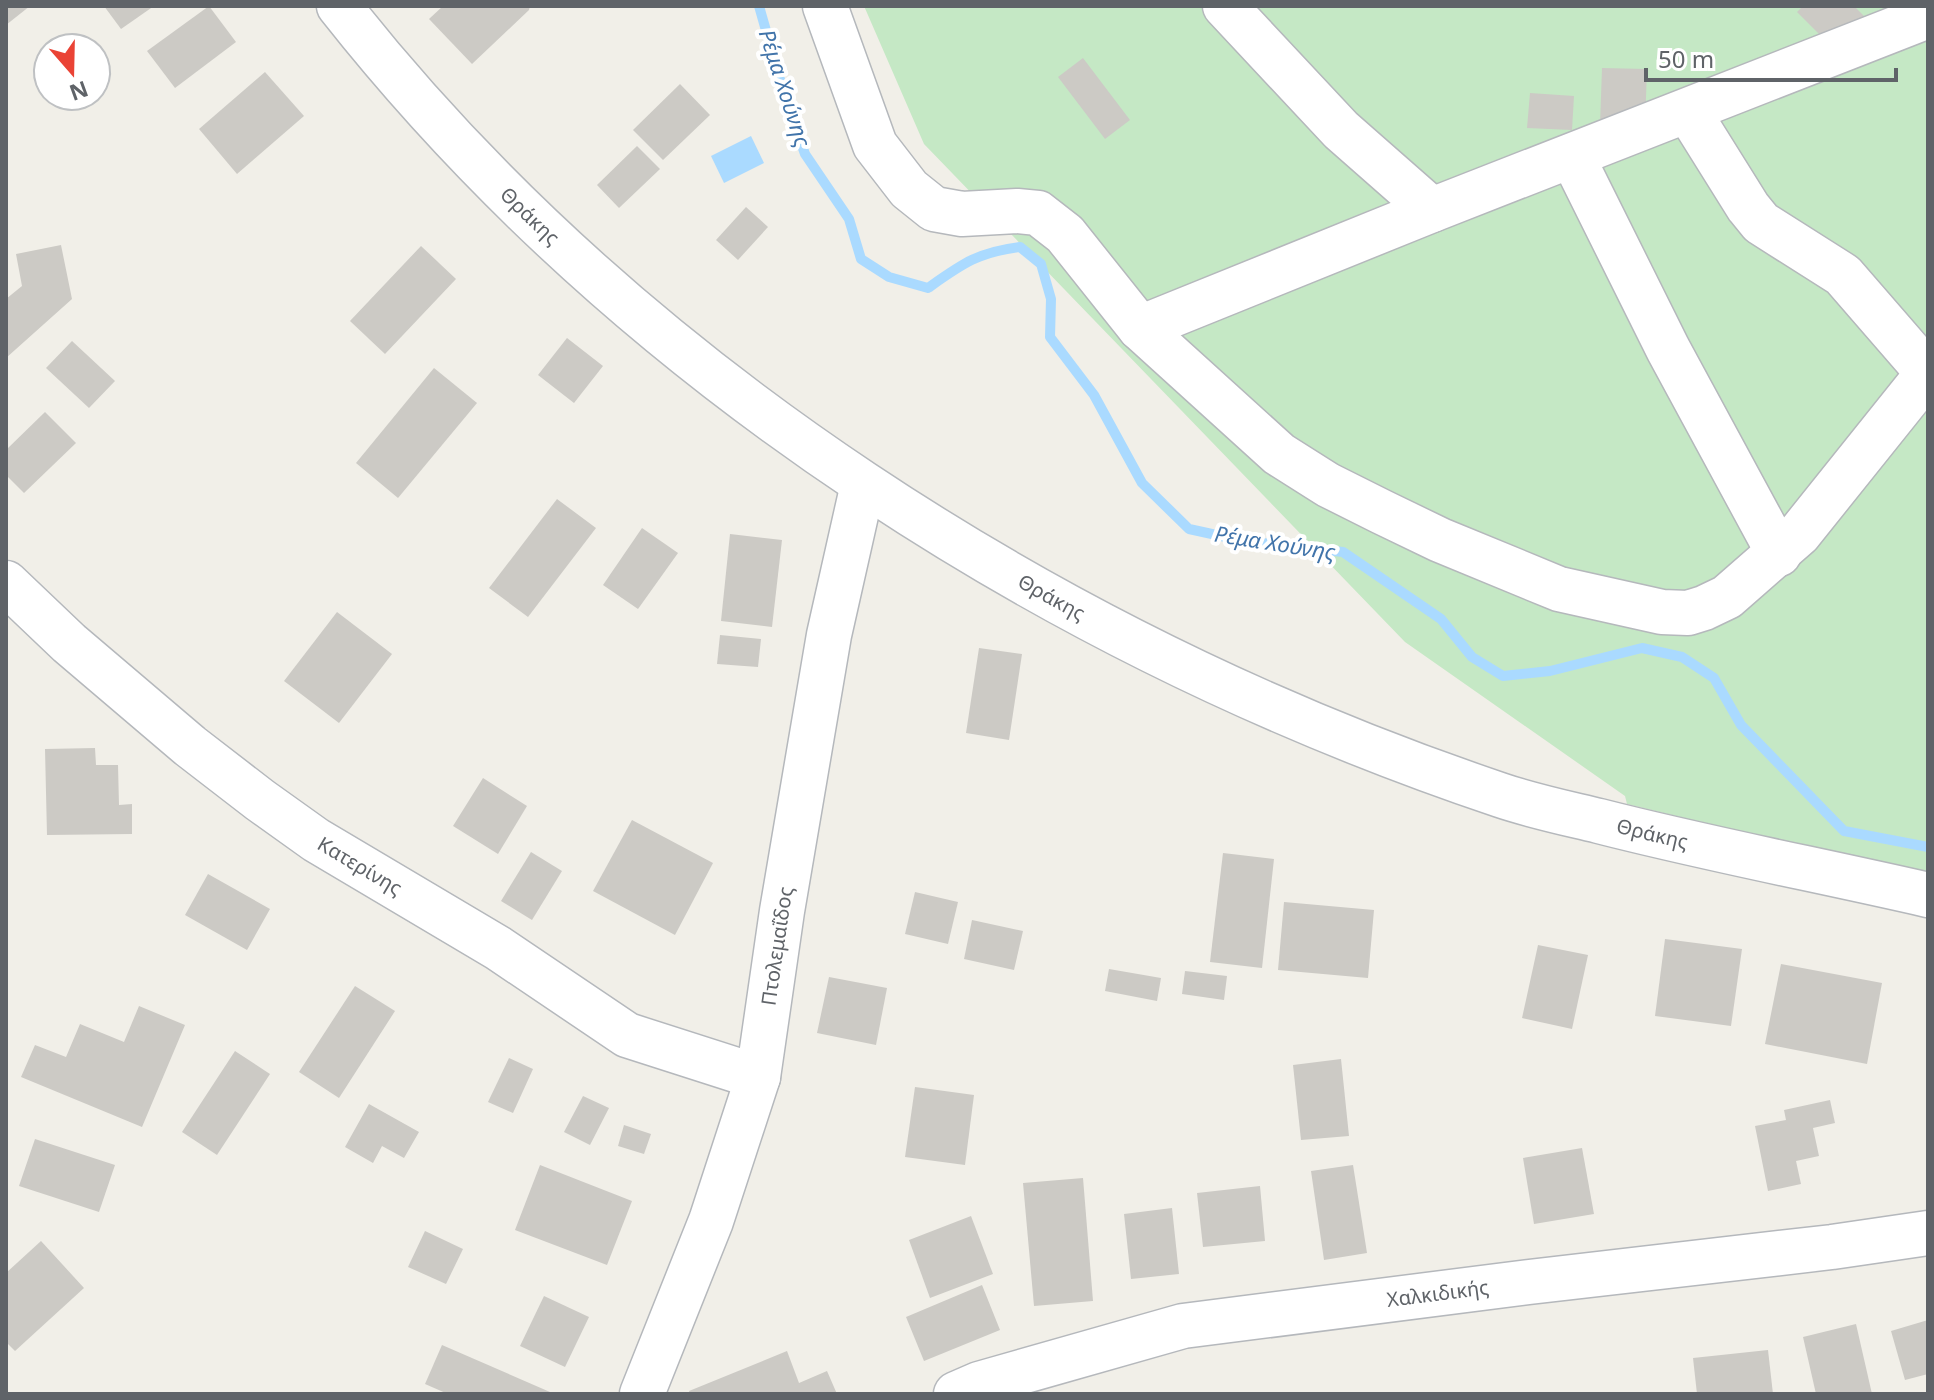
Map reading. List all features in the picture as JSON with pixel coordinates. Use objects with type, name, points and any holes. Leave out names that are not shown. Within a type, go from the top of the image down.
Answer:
[{"type":"street","name":"Θράκης","points":[[339,6],[393,74],[448,135],[571,257],[642,317],[863,484],[967,549],[1185,669],[1357,743],[1505,797],[1646,833],[1928,895]]},
{"type":"street","points":[[825,6],[875,145],[909,189],[934,209],[962,214],[1038,213],[1065,234],[1140,328],[1279,454],[1328,485],[1440,540],[1559,589],[1662,612],[1688,613],[1727,597],[1779,554],[1825,505],[1928,373],[1843,275],[1761,223],[1688,111]]},
{"type":"street","points":[[1225,6],[1341,130],[1432,210]]},
{"type":"street","points":[[1140,328],[1928,16]]},
{"type":"street","points":[[1572,156],[1668,349],[1779,554]]},
{"type":"street","name":"Πτολεμαΐδος","points":[[642,1394],[711,1221],[758,1077],[782,911],[829,635],[863,484]]},
{"type":"street","name":"Κατερίνης","points":[[6,583],[69,643],[190,746],[316,840],[498,948],[627,1035],[758,1077]]},
{"type":"street","name":"Χαλκιδικής","points":[[956,1394],[979,1384],[1183,1326],[1928,1233]]},
{"type":"green space","points":[[864,6],[1928,6],[1928,878],[1627,804],[1625,796],[1405,642],[924,144]]},
{"type":"water","points":[[751,136],[764,163],[724,183],[711,156]]},
{"type":"building","points":[[7,6],[30,6],[6,25]]},
{"type":"building","points":[[104,6],[154,6],[121,29]]},
{"type":"building","points":[[209,6],[236,42],[175,88],[147,51]]},
{"type":"building","points":[[443,6],[530,6],[472,64],[429,19]]},
{"type":"building","points":[[1803,6],[1854,6],[1866,18],[1834,49],[1797,12]]},
{"type":"building","points":[[1083,58],[1130,120],[1105,139],[1058,77]]},
{"type":"building","points":[[1602,68],[1647,69],[1645,126],[1600,125]]},
{"type":"building","points":[[265,72],[304,116],[237,174],[199,129]]},
{"type":"building","points":[[680,84],[710,115],[663,160],[633,130]]},
{"type":"building","points":[[1530,93],[1574,96],[1572,130],[1527,128]]},
{"type":"building","points":[[637,146],[660,169],[619,208],[597,185]]},
{"type":"building","points":[[746,207],[768,227],[738,260],[716,240]]},
{"type":"building","points":[[61,245],[72,299],[6,358],[6,299],[22,286],[16,254]]},
{"type":"building","points":[[421,246],[456,279],[385,354],[350,321]]},
{"type":"building","points":[[567,338],[603,366],[574,403],[538,375]]},
{"type":"building","points":[[72,341],[115,381],[89,408],[46,368]]},
{"type":"building","points":[[434,368],[477,403],[398,498],[356,463]]},
{"type":"building","points":[[45,412],[76,443],[24,493],[6,475],[6,450]]},
{"type":"building","points":[[557,499],[596,528],[528,617],[489,588]]},
{"type":"building","points":[[642,528],[678,553],[638,609],[603,585]]},
{"type":"building","points":[[730,534],[782,540],[772,627],[721,621]]},
{"type":"building","points":[[337,612],[392,654],[339,723],[284,681]]},
{"type":"building","points":[[720,635],[761,639],[758,667],[717,664]]},
{"type":"building","points":[[979,648],[1022,654],[1009,740],[966,733]]},
{"type":"building","points":[[95,748],[96,765],[118,765],[119,805],[132,804],[132,834],[47,835],[45,749]]},
{"type":"building","points":[[483,778],[527,806],[498,854],[453,826]]},
{"type":"building","points":[[632,820],[713,863],[675,935],[593,891]]},
{"type":"building","points":[[531,852],[562,871],[532,920],[501,901]]},
{"type":"building","points":[[1223,853],[1274,859],[1262,968],[1210,962]]},
{"type":"building","points":[[208,874],[270,909],[247,950],[185,915]]},
{"type":"building","points":[[915,892],[958,902],[948,944],[905,934]]},
{"type":"building","points":[[1284,902],[1374,910],[1368,978],[1278,970]]},
{"type":"building","points":[[972,920],[1023,931],[1014,970],[964,959]]},
{"type":"building","points":[[1665,939],[1742,949],[1731,1026],[1655,1016]]},
{"type":"building","points":[[1538,945],[1588,955],[1572,1029],[1522,1018]]},
{"type":"building","points":[[1781,964],[1882,983],[1867,1064],[1765,1044]]},
{"type":"building","points":[[1109,969],[1161,978],[1157,1001],[1105,991]]},
{"type":"building","points":[[1185,971],[1227,976],[1224,1000],[1182,994]]},
{"type":"building","points":[[829,977],[887,988],[876,1045],[817,1033]]},
{"type":"building","points":[[355,986],[395,1011],[339,1098],[299,1072]]},
{"type":"building","points":[[139,1006],[185,1025],[142,1127],[21,1077],[35,1045],[66,1057],[80,1024],[124,1042]]},
{"type":"building","points":[[235,1051],[270,1074],[217,1155],[182,1132]]},
{"type":"building","points":[[509,1058],[533,1069],[513,1113],[488,1102]]},
{"type":"building","points":[[1341,1059],[1349,1136],[1301,1140],[1293,1065]]},
{"type":"building","points":[[915,1087],[974,1095],[965,1165],[905,1157]]},
{"type":"building","points":[[583,1096],[609,1108],[590,1145],[564,1132]]},
{"type":"building","points":[[1830,1100],[1835,1123],[1813,1128],[1819,1156],[1796,1161],[1801,1184],[1768,1191],[1755,1126],[1786,1120],[1784,1110]]},
{"type":"building","points":[[369,1104],[419,1132],[404,1158],[382,1146],[373,1163],[345,1147]]},
{"type":"building","points":[[624,1125],[651,1134],[644,1154],[618,1146]]},
{"type":"building","points":[[35,1139],[115,1165],[99,1212],[19,1186]]},
{"type":"building","points":[[1582,1148],[1594,1214],[1534,1224],[1523,1158]]},
{"type":"building","points":[[540,1165],[632,1201],[607,1265],[515,1230]]},
{"type":"building","points":[[1353,1165],[1367,1253],[1324,1260],[1311,1171]]},
{"type":"building","points":[[1083,1178],[1093,1301],[1034,1306],[1023,1183]]},
{"type":"building","points":[[1260,1186],[1265,1241],[1203,1247],[1197,1193]]},
{"type":"building","points":[[1172,1208],[1179,1274],[1131,1279],[1124,1214]]},
{"type":"building","points":[[971,1216],[993,1274],[930,1298],[909,1240]]},
{"type":"building","points":[[425,1231],[463,1249],[446,1284],[408,1267]]},
{"type":"building","points":[[41,1241],[84,1288],[15,1351],[6,1342],[6,1273]]},
{"type":"building","points":[[982,1285],[1000,1330],[924,1361],[906,1317]]},
{"type":"building","points":[[544,1296],[589,1317],[565,1367],[520,1346]]},
{"type":"building","points":[[1928,1320],[1928,1374],[1905,1380],[1891,1331]]},
{"type":"building","points":[[1856,1324],[1872,1394],[1816,1394],[1803,1337]]},
{"type":"building","points":[[442,1345],[550,1392],[448,1394],[425,1384]]},
{"type":"building","points":[[1768,1350],[1773,1394],[1697,1394],[1693,1358]]},
{"type":"building","points":[[787,1351],[799,1383],[827,1371],[837,1394],[690,1394],[689,1391]]},
{"type":"waterway","name":"Ρέμα Χούνης","points":[[759,6],[805,154],[849,219],[861,259],[889,277],[928,288],[971,260],[1005,249],[1020,247],[1041,264],[1051,299],[1050,337],[1094,395],[1142,483],[1189,529],[1244,541],[1343,552],[1441,619],[1472,657],[1503,676],[1550,671],[1642,648],[1682,657],[1714,678],[1741,725],[1844,831],[1928,847]]}]
